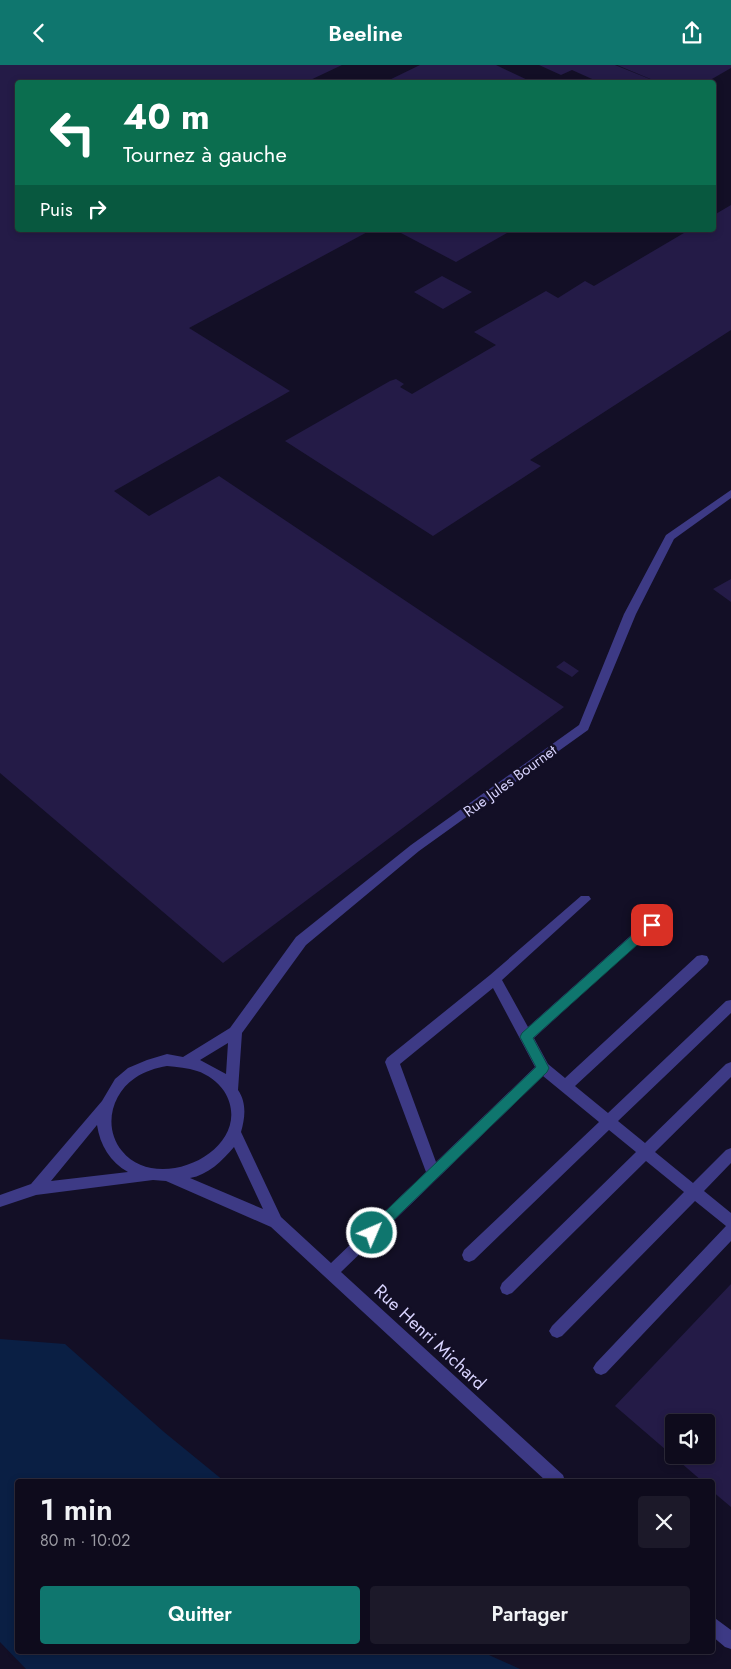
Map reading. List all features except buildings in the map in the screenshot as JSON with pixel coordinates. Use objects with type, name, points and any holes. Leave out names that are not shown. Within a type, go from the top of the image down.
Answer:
[{"type":"street","name":"Rue Jules Bournet","points":[[188,1061],[235,1032],[301,941],[415,848],[584,727],[630,614],[670,537],[731,493]]},
{"type":"street","points":[[433,1172],[392,1062],[495,979],[585,899]]},
{"type":"street","points":[[526,1037],[652,925]]},
{"type":"street","points":[[565,1087],[702,960]]},
{"type":"street","points":[[495,979],[543,1068],[731,1222]]},
{"type":"street","points":[[469,1255],[731,1005]]},
{"type":"street","points":[[232,1089],[235,1032]]},
{"type":"street","points":[[0,1201],[36,1189],[185,1174],[208,1164],[226,1148],[234,1135],[239,1120],[238,1104],[232,1089],[221,1076],[206,1066],[188,1061],[167,1060],[147,1065],[135,1071],[115,1089],[106,1105],[36,1189]]},
{"type":"street","points":[[330,1273],[543,1068]]},
{"type":"street","points":[[507,1288],[731,1068]]},
{"type":"street","points":[[106,1105],[103,1124],[108,1142],[119,1158],[135,1169],[162,1175]]},
{"type":"street","name":"Rue Henri Michard","points":[[234,1135],[276,1223]]},
{"type":"street","points":[[557,1331],[731,1155]]},
{"type":"street","name":"Rue Henri Michard","points":[[162,1175],[276,1223],[555,1479]]},
{"type":"street","points":[[600,1368],[731,1231]]},
{"type":"street","points":[[715,1627],[731,1641]]},
{"type":"water","points":[[0,1339],[65,1344],[164,1432],[222,1479],[15,1479],[15,1654],[487,1654],[520,1669],[26,1669],[0,1642]]},
{"type":"route","points":[[372,1233],[433,1172],[543,1068],[526,1037],[652,925]]}]
